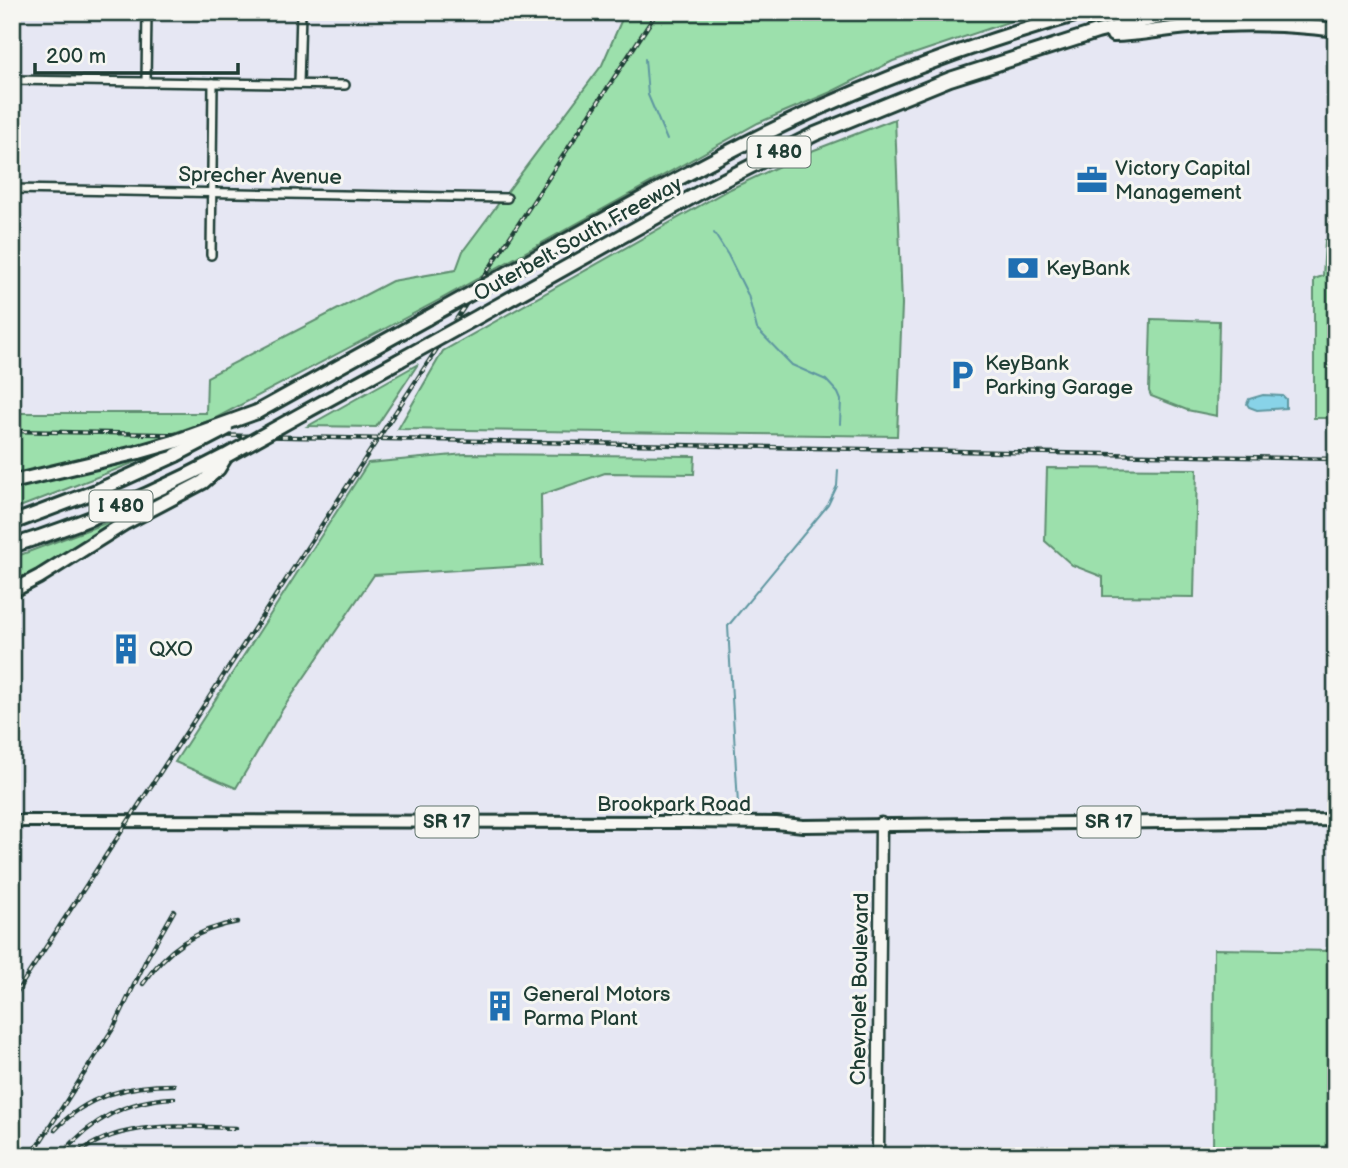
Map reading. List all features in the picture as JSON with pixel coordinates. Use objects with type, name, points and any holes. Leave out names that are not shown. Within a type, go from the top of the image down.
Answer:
[{"type":"highway","points":[[1056,20],[1072,12]]},
{"type":"highway","name":"Outerbelt South Freeway","points":[[12,523],[99,490],[176,455],[715,159],[801,117],[921,65],[1085,12]]},
{"type":"highway","name":"Outerbelt South Freeway","points":[[12,546],[99,515],[156,491],[226,456],[708,188],[815,134],[950,79],[1097,32],[1181,12]]},
{"type":"highway","points":[[1097,32],[1117,35],[1201,26],[1285,24],[1336,30]]},
{"type":"highway","points":[[12,482],[174,442],[259,411]]},
{"type":"highway","points":[[12,591],[48,572],[125,523],[203,482],[218,469],[226,456]]},
{"type":"main road","name":"Brookpark Road","points":[[12,821],[688,822],[803,826],[1336,820]]},
{"type":"main road","name":"Chevrolet Boulevard","points":[[878,1156],[881,824]]},
{"type":"street","points":[[146,82],[147,12]]},
{"type":"street","points":[[299,84],[301,12]]},
{"type":"street","points":[[12,80],[345,85]]},
{"type":"street","points":[[211,255],[213,83]]},
{"type":"street","name":"Sprecher Avenue","points":[[12,189],[507,198]]},
{"type":"green space","points":[[625,12],[1038,12],[893,61],[831,92],[758,123],[441,299],[214,419],[136,446],[12,475],[12,413],[206,413],[207,377],[392,281],[456,270],[463,251],[602,65]]},
{"type":"green space","points":[[895,119],[902,304],[897,436],[398,429],[443,351],[726,191],[809,152]]},
{"type":"green space","points":[[1325,240],[1336,240],[1336,418],[1314,418],[1314,279],[1323,276]]},
{"type":"green space","points":[[1151,319],[1219,321],[1217,416],[1187,410],[1151,396]]},
{"type":"green space","points":[[418,364],[376,427],[308,426]]},
{"type":"green space","points":[[465,454],[695,456],[694,474],[605,473],[541,495],[542,565],[374,575],[282,710],[236,788],[175,762],[368,463]]},
{"type":"green space","points":[[139,456],[146,458],[12,510],[12,487]]},
{"type":"green space","points":[[1047,468],[1197,469],[1194,597],[1103,596],[1103,577],[1072,565],[1045,541]]},
{"type":"green space","points":[[119,518],[121,522],[12,586],[12,558]]},
{"type":"green space","points":[[1214,949],[1336,951],[1336,1156],[1213,1156]]},
{"type":"water","points":[[1263,395],[1283,396],[1286,399],[1286,408],[1257,410],[1249,407],[1249,399]]},
{"type":"waterway","points":[[639,20],[642,12]]},
{"type":"waterway","points":[[645,59],[648,95],[667,140]]},
{"type":"waterway","points":[[714,233],[748,295],[757,329],[792,365],[826,380],[838,393],[841,400],[840,424]]},
{"type":"waterway","points":[[738,805],[728,626],[828,505],[837,486],[838,470]]},
{"type":"railway","points":[[12,999],[657,12]]},
{"type":"railway","points":[[12,431],[1336,459]]},
{"type":"railway","points":[[31,1156],[114,1027],[147,958],[174,911]]},
{"type":"railway","points":[[143,984],[162,961],[196,935],[238,922]]},
{"type":"railway","points":[[55,1130],[81,1108],[109,1094],[140,1087],[174,1085]]},
{"type":"railway","points":[[60,1156],[84,1132],[111,1114],[140,1103],[174,1098]]},
{"type":"railway","points":[[74,1156],[92,1144],[131,1131],[173,1127],[236,1128]]},
{"type":"place","name":"Victory Capital Management","points":[[1092,180]]},
{"type":"place","name":"KeyBank","points":[[1023,268]]},
{"type":"place","name":"KeyBank Parking Garage","points":[[962,375]]},
{"type":"place","name":"QXO","points":[[126,649]]},
{"type":"place","name":"General Motors Parma Plant","points":[[500,1006]]}]
